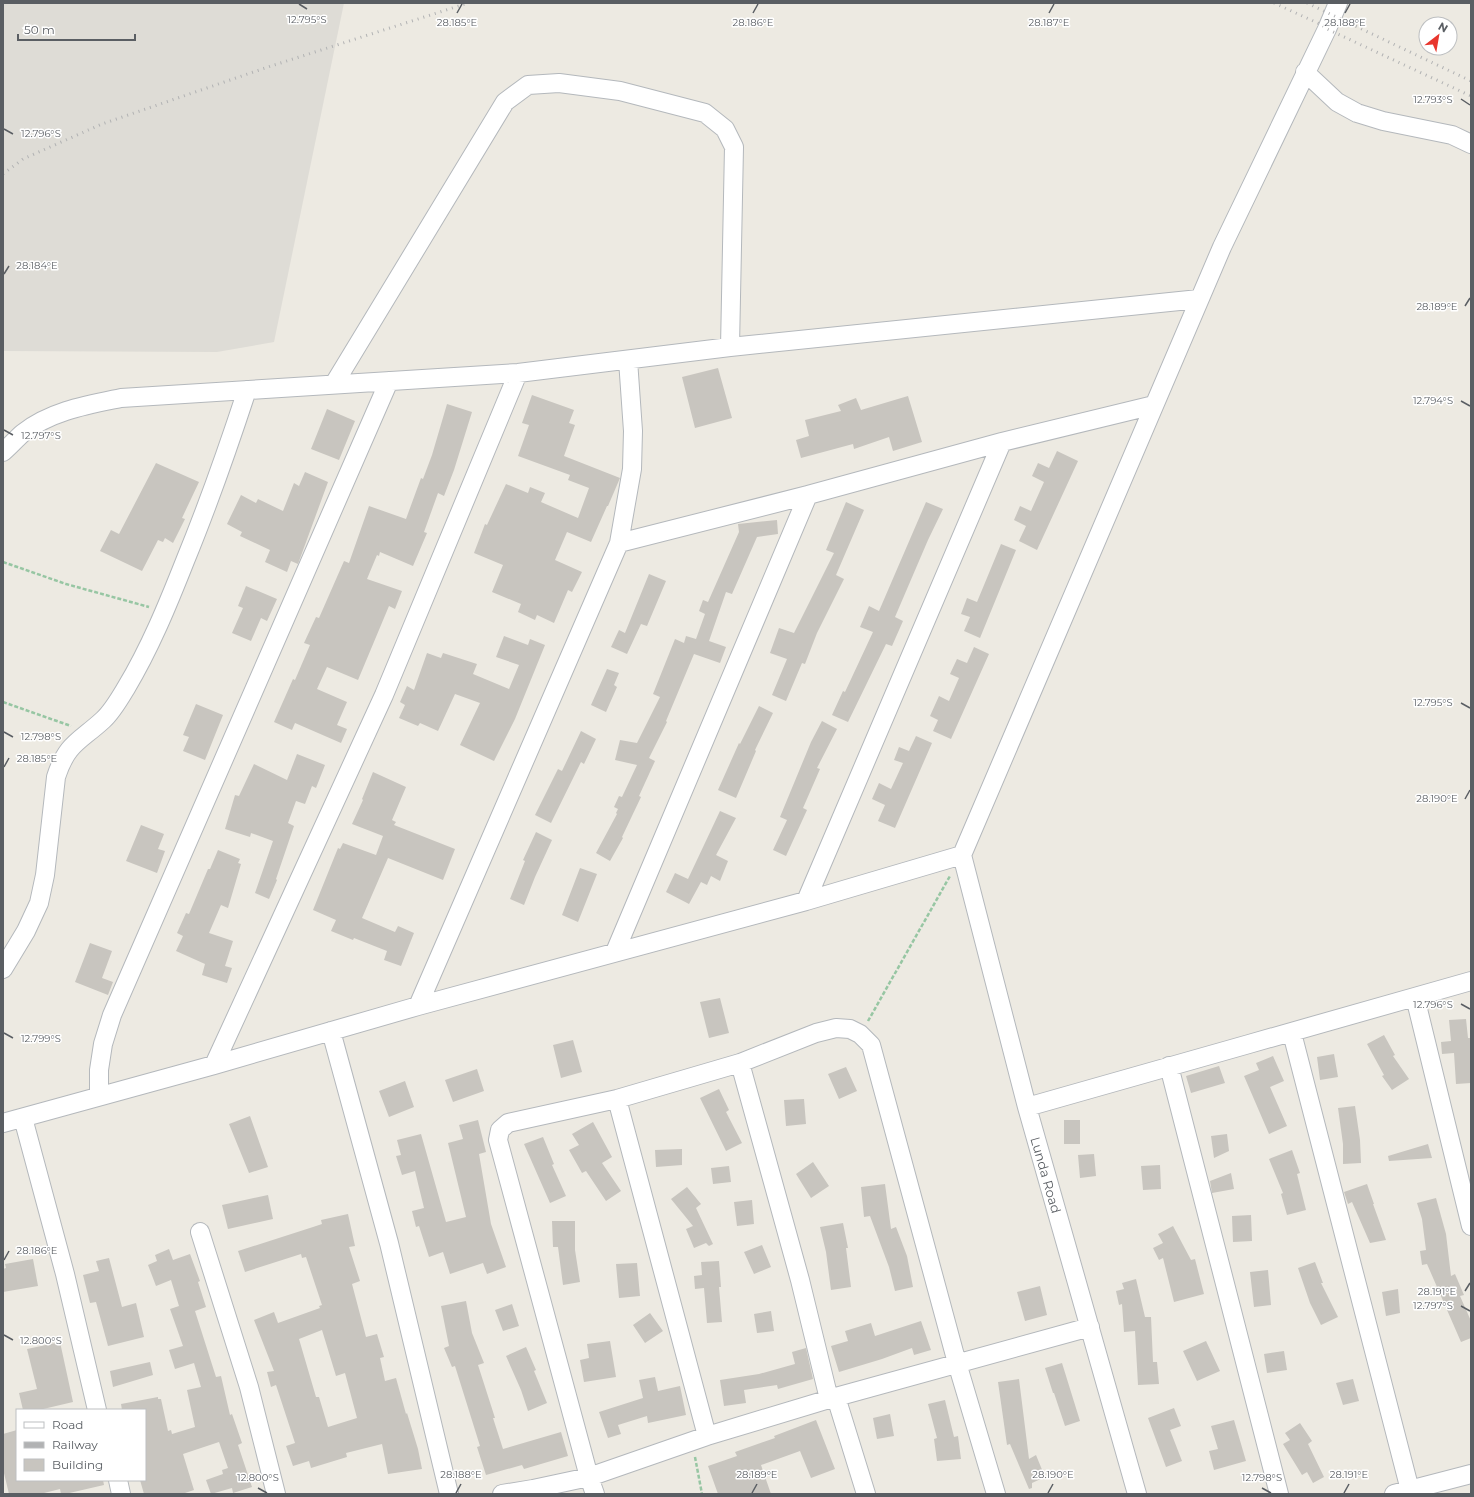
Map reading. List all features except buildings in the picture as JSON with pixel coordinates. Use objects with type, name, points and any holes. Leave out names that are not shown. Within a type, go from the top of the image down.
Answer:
[{"type":"street","points":[[3,1123],[214,1065],[418,1006],[806,901],[962,855],[1222,247],[1327,29],[1338,3]]},
{"type":"street","points":[[1305,72],[1337,102],[1357,113],[1383,121],[1452,135],[1471,144]]},
{"type":"street","points":[[334,384],[505,102],[528,85],[559,83],[620,91],[705,113],[725,129],[734,147],[730,347]]},
{"type":"street","points":[[3,452],[24,432],[50,416],[83,406],[121,398],[518,373],[730,347],[1199,300]]},
{"type":"street","points":[[418,1006],[619,543],[632,469],[633,431],[628,360]]},
{"type":"street","points":[[214,1065],[384,694],[518,373]]},
{"type":"street","points":[[99,1096],[100,1064],[103,1044],[112,1015],[388,381]]},
{"type":"street","points":[[3,969],[26,931],[39,903],[46,875],[56,777],[61,762],[75,742],[104,719],[126,688],[165,612],[226,454],[247,390]]},
{"type":"street","points":[[619,543],[808,495],[1002,442],[1154,406]]},
{"type":"street","points":[[806,901],[1002,442]]},
{"type":"street","points":[[615,952],[808,495]]},
{"type":"street","name":"Lunda Road","points":[[962,855],[1027,1107],[1138,1494]]},
{"type":"street","points":[[1027,1107],[1471,982]]},
{"type":"street","points":[[1415,998],[1471,1226]]},
{"type":"street","points":[[595,1494],[589,1477],[498,1140],[500,1130],[508,1124],[617,1099],[740,1063],[822,1031],[836,1028],[850,1029],[860,1034],[871,1045],[957,1363],[996,1494]]},
{"type":"street","points":[[331,1031],[389,1243],[449,1494]]},
{"type":"street","points":[[1292,1033],[1405,1493],[1471,1474]]},
{"type":"street","points":[[740,1063],[832,1398],[866,1494]]},
{"type":"street","points":[[1169,1066],[1279,1494]]},
{"type":"street","points":[[617,1099],[700,1438]]},
{"type":"street","points":[[23,1118],[65,1274],[97,1409]]},
{"type":"street","points":[[200,1232],[249,1387],[276,1494]]},
{"type":"street","points":[[502,1494],[589,1477],[700,1438],[832,1398],[1090,1327]]},
{"type":"street","points":[[118,1481],[121,1494]]},
{"type":"path","points":[[3,562],[66,584],[165,612]]},
{"type":"path","points":[[3,702],[69,725],[87,733]]},
{"type":"path","points":[[860,1034],[962,855]]},
{"type":"path","points":[[700,1438],[702,1494]]},
{"type":"shaded area","points":[[3,3],[344,3],[274,342],[217,352],[3,351]]},
{"type":"railway","points":[[3,174],[23,159],[102,124],[268,67],[468,3]]},
{"type":"railway","points":[[1274,3],[1471,96]]},
{"type":"railway","points":[[1307,3],[1471,81]]}]
